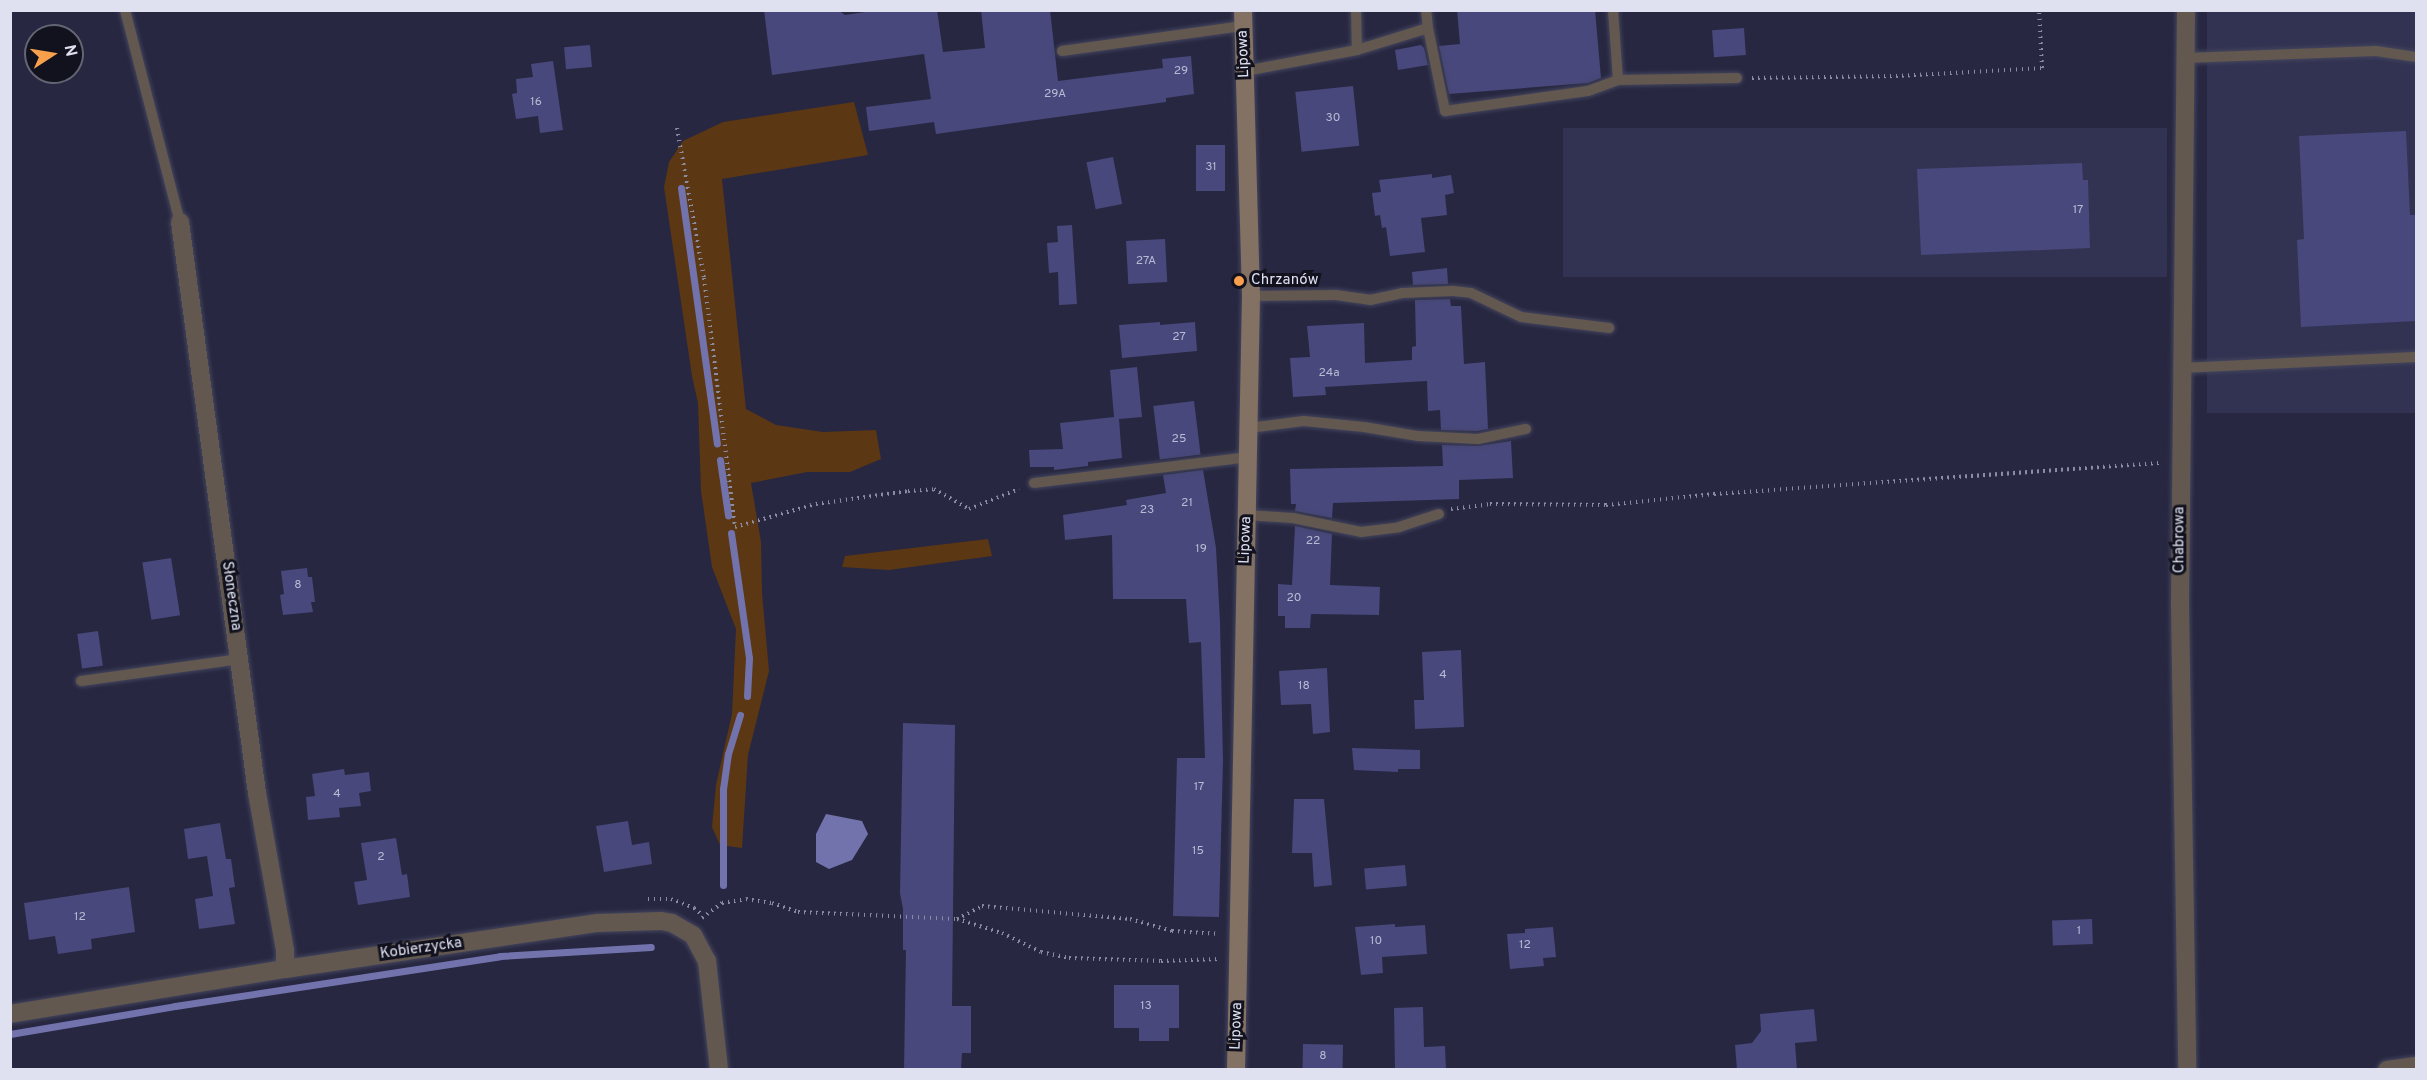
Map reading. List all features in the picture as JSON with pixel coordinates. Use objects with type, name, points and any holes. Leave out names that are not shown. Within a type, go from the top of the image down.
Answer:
[{"type":"street","name":"Chabrowa","points":[[2186,10],[2180,462],[2187,1070]]},
{"type":"street","name":"Lipowa","points":[[1236,1070],[1251,296],[1243,18]]},
{"type":"street","name":"Słoneczna","points":[[180,222],[257,793],[285,950],[285,969]]},
{"type":"street","name":"Kobierzycka","points":[[10,1014],[285,969],[598,923],[661,921],[672,923],[693,935]]},
{"type":"street","points":[[693,935],[707,961],[719,1070]]},
{"type":"street","points":[[2387,1070],[2416,1066]]},
{"type":"lane","points":[[125,10],[180,222]]},
{"type":"lane","points":[[1356,10],[1357,50]]},
{"type":"lane","points":[[1426,10],[1444,111],[1588,91],[1618,80],[1737,78]]},
{"type":"lane","points":[[1613,10],[1618,80]]},
{"type":"lane","points":[[1062,51],[1243,18]]},
{"type":"lane","points":[[1245,71],[1357,50],[1428,28]]},
{"type":"lane","points":[[2185,58],[2376,51],[2416,57]]},
{"type":"lane","points":[[1251,296],[1336,295],[1370,300],[1402,293],[1453,291],[1471,293],[1521,317],[1609,328]]},
{"type":"lane","points":[[2181,368],[2416,357]]},
{"type":"lane","points":[[1249,428],[1304,421],[1364,427],[1418,436],[1478,439],[1526,429]]},
{"type":"lane","points":[[1034,483],[1248,457]]},
{"type":"lane","points":[[1246,515],[1293,518],[1360,532],[1399,527],[1439,514]]},
{"type":"lane","points":[[81,681],[240,659]]},
{"type":"path","points":[[1737,78],[1896,76],[2042,68],[2039,10]]},
{"type":"path","points":[[677,128],[704,278],[735,527],[816,504],[908,490],[934,489],[969,509],[1034,483]]},
{"type":"path","points":[[1439,514],[1459,506],[1606,505],[1749,492],[2180,462]]},
{"type":"path","points":[[693,935],[697,924],[718,904],[738,899],[772,903],[798,912],[957,919],[1002,933],[1041,952],[1069,958],[1161,962],[1239,959]]},
{"type":"path","points":[[957,919],[982,906],[1130,919],[1172,931],[1239,934]]},
{"type":"shaded area","points":[[2207,11],[2416,11],[2416,413],[2207,413]]},
{"type":"shaded area","points":[[854,102],[868,155],[722,179],[746,409],[776,425],[823,432],[876,430],[881,459],[850,472],[807,472],[751,483],[761,542],[762,593],[769,671],[748,755],[742,848],[720,845],[712,827],[716,785],[732,714],[736,629],[712,567],[701,491],[698,403],[664,187],[669,162],[683,141],[723,122]]},
{"type":"shaded area","points":[[1563,128],[2167,128],[2167,277],[1563,277]]},
{"type":"shaded area","points":[[988,539],[992,556],[889,570],[842,567],[845,556]]},
{"type":"shaded area","points":[[826,814],[862,821],[868,834],[852,860],[829,869],[816,862],[816,834]]},
{"type":"building","points":[[764,10],[838,10],[845,15],[878,10],[937,10],[943,52],[985,48],[981,10],[1050,10],[1058,81],[1163,68],[1162,59],[1191,56],[1194,94],[1166,98],[1166,102],[936,134],[934,122],[869,131],[866,107],[931,99],[924,54],[772,75]]},
{"type":"building","points":[[1457,10],[1595,10],[1601,78],[1588,83],[1449,94],[1439,46],[1460,44]]},
{"type":"building","points":[[1744,28],[1746,55],[1714,57],[1712,30]]},
{"type":"building","points":[[590,45],[592,67],[566,69],[564,47]]},
{"type":"building","points":[[1421,45],[1424,48],[1428,65],[1398,70],[1395,50]]},
{"type":"building","points":[[553,61],[563,130],[540,133],[538,116],[516,119],[512,94],[517,93],[516,79],[533,77],[531,64]]},
{"type":"building","points":[[1353,86],[1359,146],[1302,152],[1295,92]]},
{"type":"building","points":[[2406,131],[2410,215],[2416,215],[2416,321],[2301,327],[2297,240],[2304,239],[2299,136]]},
{"type":"building","points":[[1196,145],[1225,145],[1225,191],[1196,191]]},
{"type":"building","points":[[1113,157],[1122,204],[1096,209],[1086,162]]},
{"type":"building","points":[[2082,163],[2083,180],[2088,180],[2090,248],[1921,255],[1917,169]]},
{"type":"building","points":[[1432,174],[1432,178],[1451,175],[1454,193],[1445,195],[1447,215],[1421,218],[1425,252],[1390,256],[1386,227],[1382,228],[1380,215],[1375,216],[1372,193],[1381,192],[1379,180]]},
{"type":"building","points":[[1072,225],[1077,304],[1059,305],[1058,272],[1049,273],[1047,243],[1058,242],[1057,226]]},
{"type":"building","points":[[1165,239],[1167,282],[1128,284],[1126,241]]},
{"type":"building","points":[[1447,268],[1448,284],[1413,285],[1412,272]]},
{"type":"building","points":[[1450,299],[1451,306],[1461,306],[1464,364],[1485,362],[1488,429],[1441,430],[1440,410],[1428,411],[1427,381],[1325,387],[1326,395],[1293,397],[1290,358],[1310,357],[1307,326],[1364,323],[1365,363],[1412,360],[1412,347],[1416,346],[1415,300]]},
{"type":"building","points":[[1160,322],[1160,325],[1195,322],[1197,351],[1122,358],[1119,325]]},
{"type":"building","points":[[1137,367],[1142,417],[1119,419],[1122,458],[1088,462],[1088,466],[1054,470],[1054,467],[1030,467],[1029,450],[1063,449],[1060,423],[1114,417],[1110,370]]},
{"type":"building","points":[[1194,401],[1201,455],[1160,460],[1153,406]]},
{"type":"building","points":[[1511,441],[1513,478],[1459,480],[1459,499],[1333,503],[1332,518],[1295,511],[1296,504],[1291,504],[1290,469],[1443,466],[1442,445],[1478,446]]},
{"type":"building","points":[[1203,470],[1216,548],[1220,622],[1223,761],[1219,917],[1173,916],[1177,758],[1205,758],[1201,642],[1189,643],[1186,599],[1113,599],[1112,535],[1065,540],[1063,515],[1127,505],[1126,500],[1166,493],[1163,475]]},
{"type":"building","points":[[1295,526],[1332,534],[1330,585],[1380,587],[1379,615],[1311,614],[1310,628],[1285,628],[1285,616],[1278,616],[1278,584],[1292,585]]},
{"type":"building","points":[[171,558],[180,615],[151,620],[142,563]]},
{"type":"building","points":[[307,568],[308,577],[312,577],[315,602],[311,602],[313,612],[283,615],[280,595],[284,594],[281,571]]},
{"type":"building","points":[[98,631],[103,666],[82,669],[77,634]]},
{"type":"building","points":[[1461,650],[1464,727],[1415,729],[1414,700],[1424,700],[1422,652]]},
{"type":"building","points":[[1327,668],[1330,732],[1313,734],[1311,704],[1281,705],[1279,671]]},
{"type":"building","points":[[903,723],[955,725],[952,1006],[971,1006],[971,1053],[962,1053],[961,1070],[904,1070],[906,950],[903,950],[903,909],[900,893]]},
{"type":"building","points":[[1352,748],[1420,750],[1420,769],[1398,769],[1398,772],[1354,770]]},
{"type":"building","points":[[344,769],[345,775],[369,772],[371,791],[359,793],[361,806],[339,808],[340,817],[308,820],[306,797],[315,796],[312,774]]},
{"type":"building","points":[[1294,799],[1324,799],[1332,885],[1314,887],[1312,853],[1292,853]]},
{"type":"building","points":[[628,821],[632,845],[649,842],[652,864],[604,872],[596,826]]},
{"type":"building","points":[[220,823],[226,859],[231,859],[235,887],[229,888],[235,924],[199,929],[195,899],[213,896],[207,856],[188,859],[184,829]]},
{"type":"building","points":[[396,838],[402,875],[407,874],[410,897],[358,905],[354,882],[367,880],[361,843]]},
{"type":"building","points":[[1405,865],[1407,886],[1366,889],[1364,869]]},
{"type":"building","points":[[129,887],[135,932],[91,939],[92,949],[58,954],[55,936],[29,940],[24,903]]},
{"type":"building","points":[[2092,919],[2093,944],[2053,945],[2052,920]]},
{"type":"building","points":[[1395,924],[1395,927],[1425,925],[1427,954],[1382,957],[1383,973],[1361,975],[1355,927]]},
{"type":"building","points":[[1553,927],[1556,957],[1543,958],[1544,966],[1510,969],[1507,934],[1525,933],[1525,929]]},
{"type":"building","points":[[1114,985],[1179,985],[1179,1028],[1169,1028],[1169,1041],[1139,1041],[1139,1028],[1114,1028]]},
{"type":"building","points":[[1423,1007],[1424,1047],[1445,1046],[1446,1070],[1395,1070],[1394,1008]]},
{"type":"building","points":[[1814,1009],[1817,1041],[1795,1043],[1797,1070],[1737,1070],[1735,1045],[1752,1043],[1761,1031],[1760,1014]]},
{"type":"building","points":[[1303,1044],[1343,1045],[1343,1070],[1303,1070]]},
{"type":"waterway","points":[[681,188],[717,443]]},
{"type":"waterway","points":[[720,460],[728,515]]},
{"type":"waterway","points":[[731,533],[749,658],[747,696]]},
{"type":"waterway","points":[[723,885],[723,789],[728,754],[740,715]]},
{"type":"waterway","points":[[10,1034],[500,956],[651,947]]},
{"type":"place","name":"Chrzanów","points":[[1239,281]]}]
